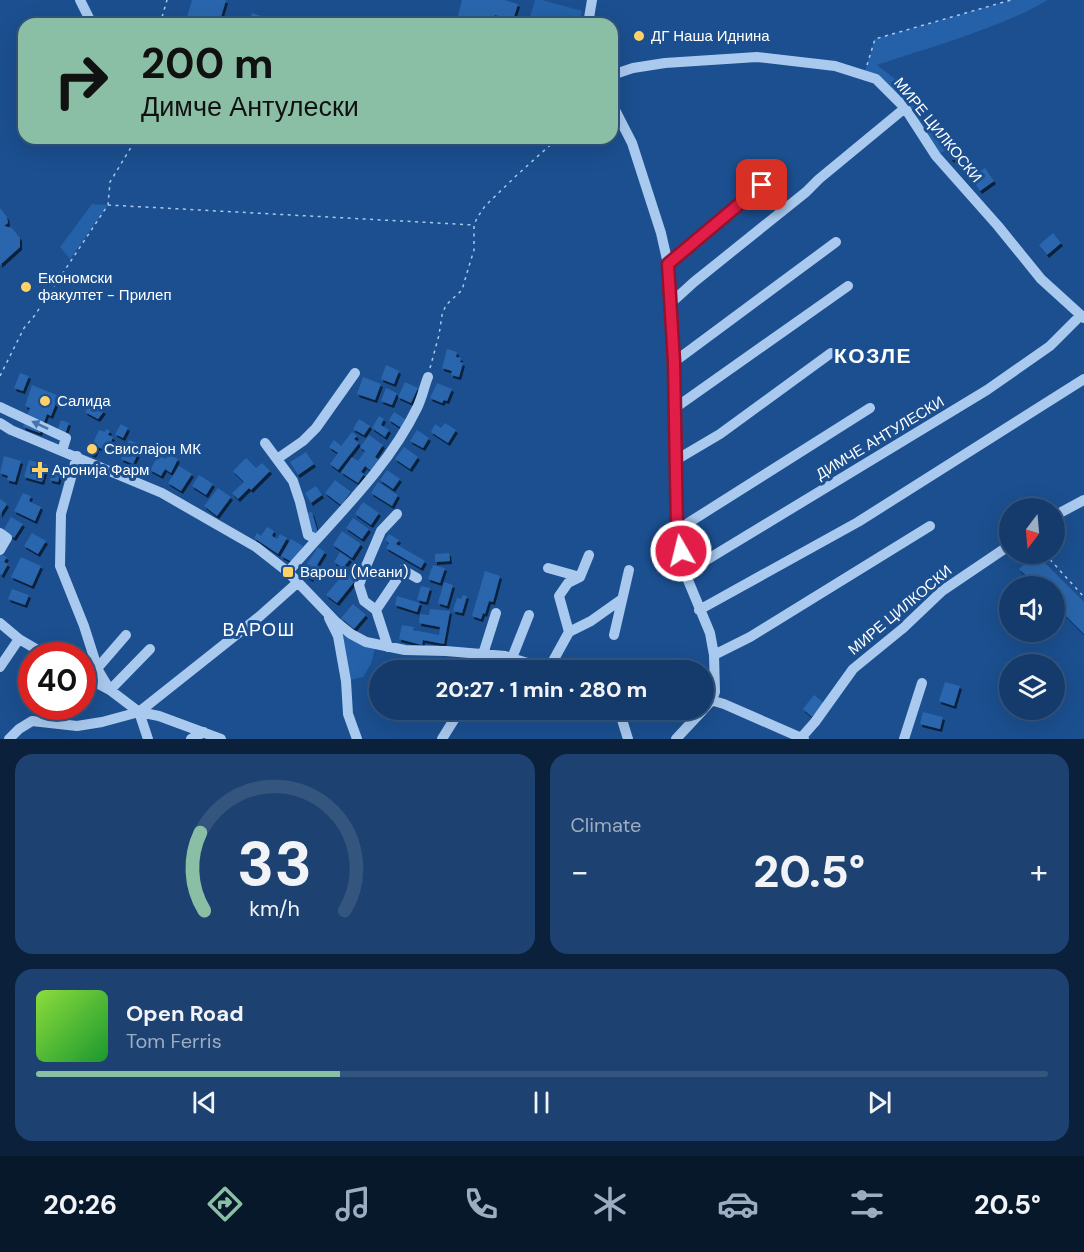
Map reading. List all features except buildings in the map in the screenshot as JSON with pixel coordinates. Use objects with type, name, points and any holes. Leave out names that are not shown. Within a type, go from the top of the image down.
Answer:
[{"type":"street","points":[[80,0],[89,18]]},
{"type":"street","points":[[589,18],[592,0]]},
{"type":"street","name":"МИРЕ ЦИЛКОСКИ","points":[[618,73],[665,63],[757,57],[834,66],[876,78],[905,108],[936,156],[1041,279],[1083,317]]},
{"type":"street","points":[[672,302],[905,108]]},
{"type":"street","points":[[618,115],[632,142],[661,233],[668,264],[672,302],[677,530],[685,573],[710,633],[714,654],[714,693]]},
{"type":"street","points":[[668,264],[762,185]]},
{"type":"street","points":[[674,362],[836,242]]},
{"type":"street","points":[[675,408],[848,286]]},
{"type":"street","name":"ДИМЧЕ АНТУЛЕСКИ","points":[[685,573],[987,390],[1050,346],[1083,317]]},
{"type":"street","points":[[676,460],[720,434],[831,354]]},
{"type":"street","points":[[277,459],[303,441],[316,428],[355,373]]},
{"type":"street","points":[[288,572],[345,510],[401,435],[418,405],[428,377]]},
{"type":"street","points":[[699,610],[858,522],[1084,379]]},
{"type":"street","points":[[0,407],[66,438],[62,451]]},
{"type":"street","name":"ДИМЧЕ АНТУЛЕСКИ","points":[[677,530],[870,408]]},
{"type":"street","points":[[0,423],[11,430],[162,493],[256,547],[288,572],[351,634],[366,642],[405,650],[485,653],[518,660]]},
{"type":"street","points":[[265,443],[292,481],[308,535],[316,539]]},
{"type":"street","points":[[77,456],[61,514],[60,566],[84,626],[98,670],[110,690]]},
{"type":"street","points":[[1065,510],[1084,500]]},
{"type":"street","points":[[388,647],[376,610],[364,601],[360,585],[381,531],[397,514]]},
{"type":"street","points":[[714,654],[750,637],[930,526]]},
{"type":"street","points":[[0,533],[7,538],[0,550]]},
{"type":"street","name":"МИРЕ ЦИЛКОСКИ","points":[[802,739],[853,669],[902,629],[942,591],[999,552]]},
{"type":"street","points":[[568,632],[560,596],[568,584],[580,577],[589,555]]},
{"type":"street","points":[[548,568],[580,577]]},
{"type":"street","points":[[376,610],[403,570],[417,578]]},
{"type":"street","points":[[614,635],[629,570]]},
{"type":"street","points":[[9,739],[32,721],[77,726],[140,712],[260,616],[297,583]]},
{"type":"street","points":[[554,660],[568,632],[591,621],[622,599]]},
{"type":"street","points":[[325,610],[338,636],[346,681],[348,714],[357,739]]},
{"type":"street","points":[[482,660],[496,613]]},
{"type":"street","points":[[512,658],[529,615]]},
{"type":"street","points":[[0,623],[24,642]]},
{"type":"street","points":[[98,670],[126,635]]},
{"type":"street","points":[[0,667],[19,639]]},
{"type":"street","points":[[110,690],[150,650]]},
{"type":"street","points":[[96,682],[140,712],[159,716],[221,739]]},
{"type":"street","points":[[904,739],[922,683]]},
{"type":"street","points":[[714,702],[802,739]]},
{"type":"street","points":[[140,712],[148,739]]},
{"type":"street","points":[[442,739],[454,720]]},
{"type":"street","points":[[622,720],[628,739]]},
{"type":"street","points":[[676,739],[693,720]]},
{"type":"street","points":[[191,739],[204,732]]},
{"type":"path","points":[[162,18],[167,0]]},
{"type":"path","points":[[864,75],[875,39],[1011,0]]},
{"type":"path","points":[[0,376],[24,328],[108,205],[110,182],[133,144]]},
{"type":"path","points":[[428,377],[442,315],[446,305],[462,290],[467,274],[474,250],[474,225],[485,206],[552,144]]},
{"type":"path","points":[[108,205],[474,225]]},
{"type":"path","points":[[1054,564],[1084,597]]},
{"type":"shaded area","points":[[535,0],[582,11],[580,18],[530,18]]},
{"type":"shaded area","points":[[1011,0],[1048,0],[986,29],[877,65],[895,79],[946,150],[936,156],[905,108],[864,75],[875,39]]},
{"type":"shaded area","points":[[92,204],[108,205],[70,259],[60,247]]},
{"type":"shaded area","points":[[336,622],[376,644],[372,660],[369,660],[369,667],[363,677],[346,681]]},
{"type":"place","name":"ДГ Наша Иднина","points":[[639,36]]},
{"type":"place","name":"Економски факултет - Прилеп","points":[[26,287]]},
{"type":"place","name":"Салида","points":[[45,401]]},
{"type":"place","name":"Свислајон МК","points":[[92,449]]},
{"type":"place","name":"Аронија Фарм","points":[[40,470]]},
{"type":"place","name":"Варош (Меани)","points":[[288,572]]},
{"type":"district","name":"КОЗЛЕ","points":[[873,356]]},
{"type":"district","name":"ВАРОШ","points":[[259,630]]},
{"type":"route","points":[[681,551],[677,530],[672,302],[668,264],[762,185]]}]
